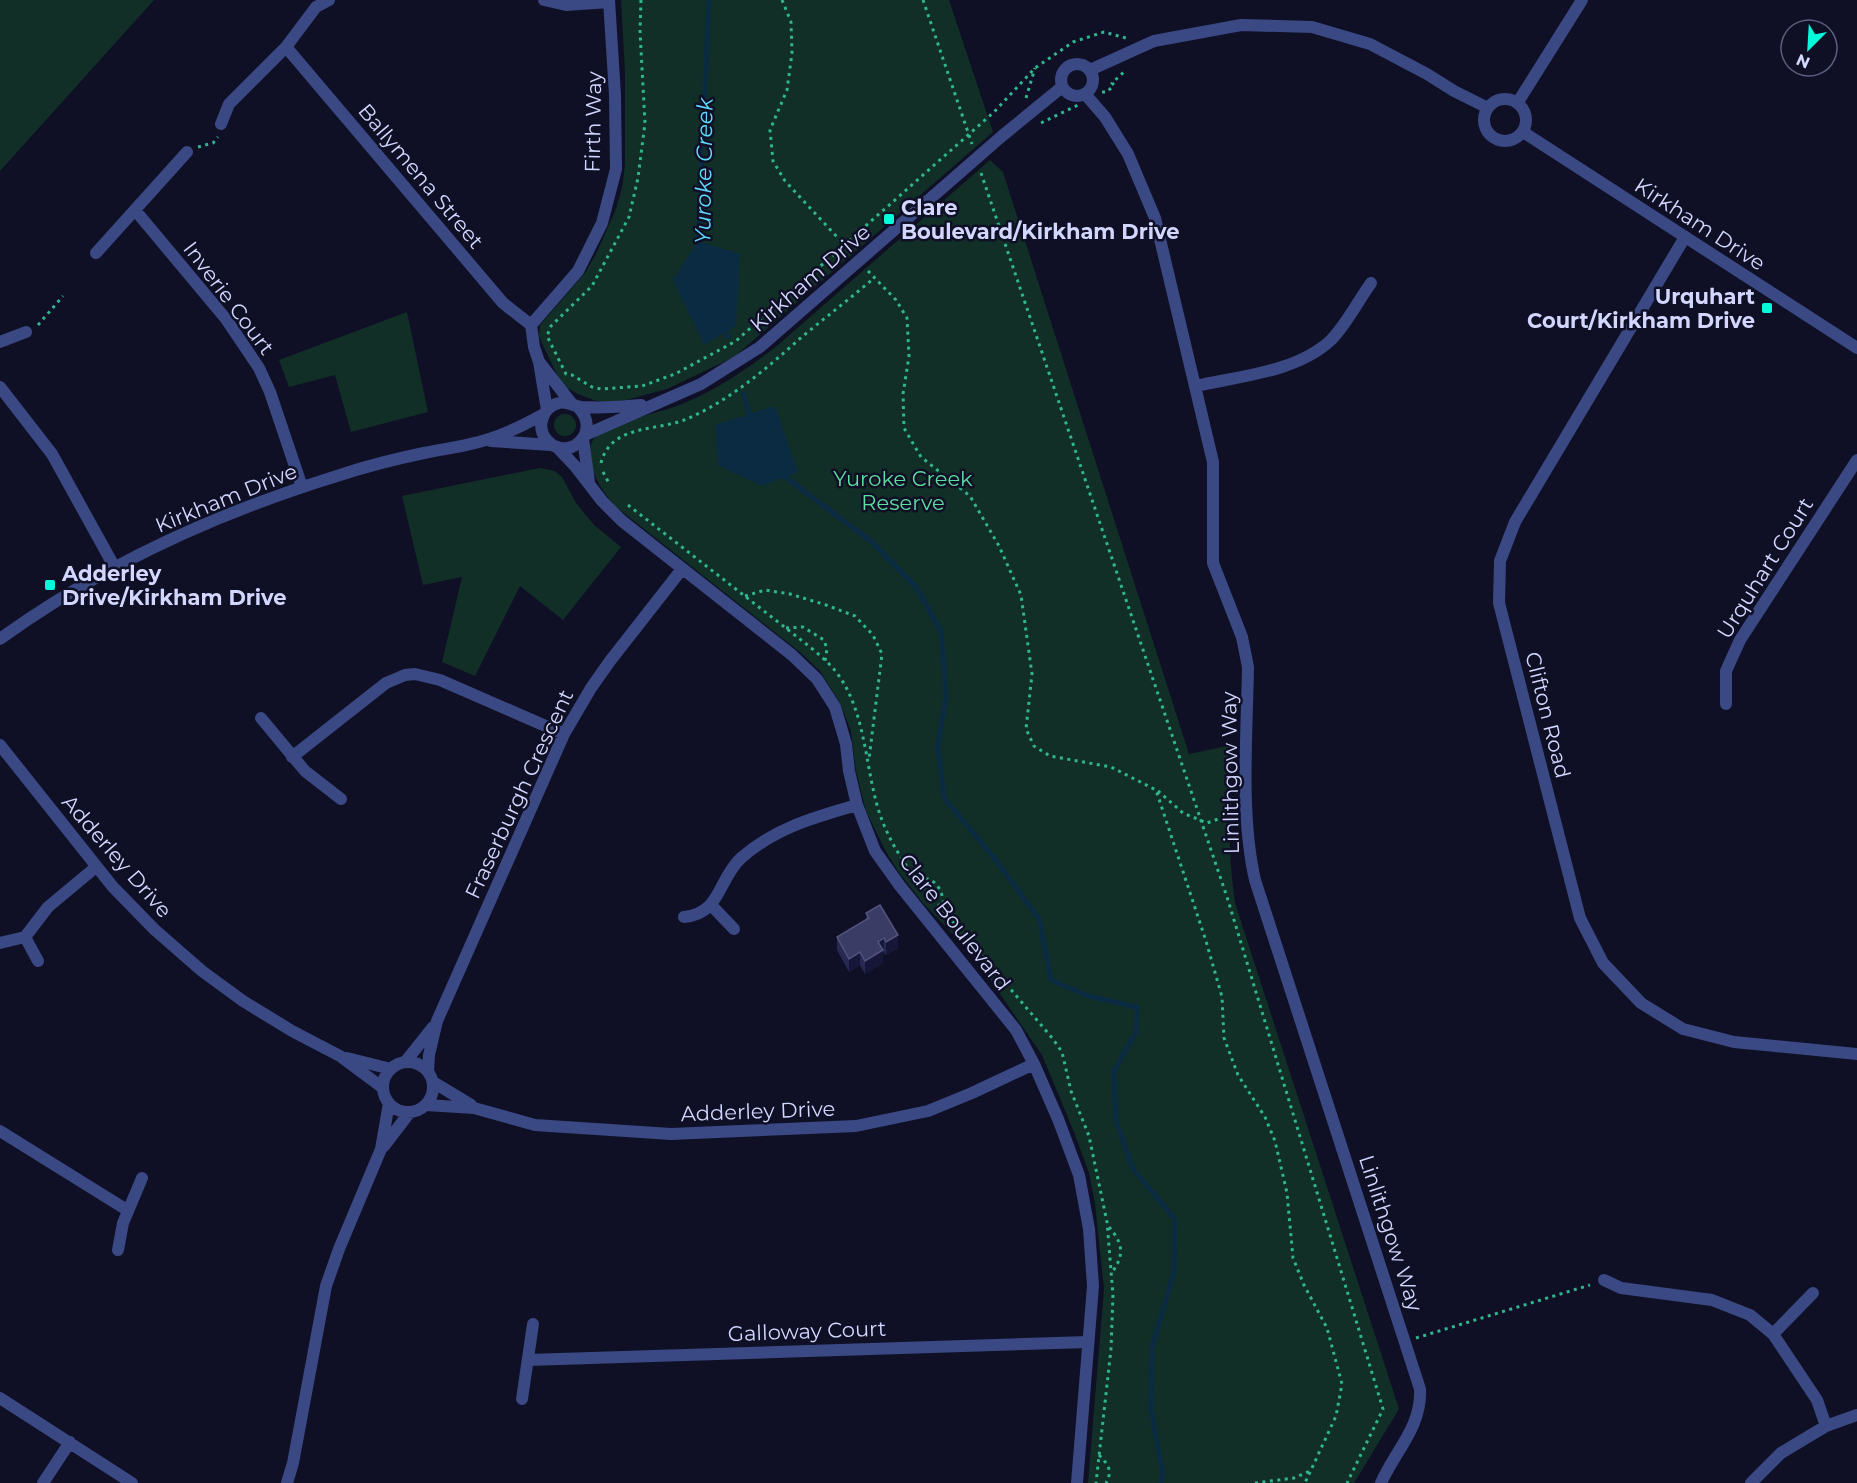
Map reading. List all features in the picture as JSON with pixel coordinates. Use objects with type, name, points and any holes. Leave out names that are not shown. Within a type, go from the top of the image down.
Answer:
[{"type":"street","points":[[220,124],[229,104],[286,47],[316,7],[329,0]]},
{"type":"street","points":[[544,0],[567,5],[609,1]]},
{"type":"street","points":[[1518,102],[1582,0]]},
{"type":"street","name":"Firth Way","points":[[531,325],[578,271],[602,223],[616,168],[615,95],[609,1]]},
{"type":"street","points":[[1090,70],[1154,41],[1241,25],[1312,27],[1370,44],[1488,108]]},
{"type":"street","name":"Ballymena Street","points":[[286,47],[502,303],[531,325]]},
{"type":"street","points":[[1079,64],[1090,70],[1092,86],[1085,94],[1072,96],[1062,87],[1061,74],[1066,67],[1079,64]]},
{"type":"street","name":"Kirkham Drive","points":[[584,437],[701,384],[741,360],[789,323],[977,160],[1002,135],[1062,87]]},
{"type":"street","name":"Linlithgow Way","points":[[1085,94],[1105,117],[1128,154],[1146,194],[1162,245],[1213,462],[1213,563],[1242,637],[1248,667],[1247,795],[1252,865],[1420,1389],[1419,1409],[1413,1428],[1381,1483]]},
{"type":"street","points":[[1500,99],[1518,102],[1526,113],[1527,122],[1523,132],[1513,140],[1503,141],[1494,138],[1486,129],[1484,118],[1488,108],[1500,99]]},
{"type":"street","name":"Kirkham Drive","points":[[1523,132],[1857,348]]},
{"type":"street","points":[[96,253],[187,152]]},
{"type":"street","name":"Inverie Court","points":[[135,210],[226,319],[259,368],[270,392],[302,487]]},
{"type":"street","name":"Clifton Road","points":[[1685,237],[1515,522],[1500,561],[1499,603],[1580,918],[1603,963],[1641,1003],[1683,1029],[1734,1042],[1857,1054]]},
{"type":"street","points":[[1196,386],[1279,368],[1317,352],[1333,338],[1371,283]]},
{"type":"street","points":[[531,325],[539,362],[545,412],[541,427],[543,434],[554,446],[572,447],[584,437],[587,420],[539,362]]},
{"type":"street","points":[[0,342],[26,332]]},
{"type":"street","points":[[0,387],[52,454],[115,568]]},
{"type":"street","points":[[545,412],[559,403],[575,405]]},
{"type":"street","name":"Kirkham Drive","points":[[575,405],[651,405]]},
{"type":"street","name":"Kirkham Drive","points":[[0,639],[52,604],[115,568],[189,531],[302,487],[416,454],[486,440],[522,426],[545,412]]},
{"type":"street","name":"Clare Boulevard","points":[[584,437],[589,483]]},
{"type":"street","name":"Kirkham Drive","points":[[486,440],[554,446]]},
{"type":"street","name":"Clare Boulevard","points":[[554,446],[589,483],[611,512],[792,655],[817,679],[840,719],[857,805],[874,851],[1016,1030],[1034,1064],[1058,1119],[1078,1175],[1089,1228],[1092,1286],[1077,1483]]},
{"type":"street","name":"Urquhart Court","points":[[1726,704],[1726,671],[1740,640],[1857,460]]},
{"type":"street","name":"Fraserburgh Crescent","points":[[431,1077],[429,1054],[437,1021],[564,734],[603,670],[682,569]]},
{"type":"street","points":[[292,757],[386,683],[405,675],[415,674],[440,680],[564,734]]},
{"type":"street","points":[[261,718],[292,757],[314,779],[341,799]]},
{"type":"street","name":"Adderley Drive","points":[[0,745],[96,867],[155,930],[210,977],[266,1016],[340,1056],[383,1088]]},
{"type":"street","points":[[684,917],[702,913],[711,905],[729,872],[745,855],[767,838],[802,821],[857,805]]},
{"type":"street","points":[[0,943],[25,937],[48,907],[96,867]]},
{"type":"street","points":[[711,905],[734,929]]},
{"type":"street","points":[[25,937],[38,961]]},
{"type":"street","name":"Fraserburgh Crescent","points":[[406,1061],[437,1021]]},
{"type":"street","name":"Adderley Drive","points":[[340,1056],[391,1069]]},
{"type":"street","points":[[406,1061],[422,1065],[431,1077],[431,1098],[422,1108],[410,1112],[395,1108],[389,1103],[383,1088],[386,1074],[391,1069],[406,1061]]},
{"type":"street","name":"Adderley Drive","points":[[426,1104],[474,1108],[536,1125],[671,1134],[856,1126],[928,1111],[1034,1064]]},
{"type":"street","name":"Adderley Drive","points":[[431,1077],[474,1108]]},
{"type":"street","points":[[287,1483],[293,1463],[326,1286],[381,1149],[389,1103]]},
{"type":"street","points":[[381,1149],[410,1112]]},
{"type":"street","points":[[0,1131],[127,1210]]},
{"type":"street","points":[[118,1250],[127,1210],[142,1178]]},
{"type":"street","points":[[1604,1280],[1621,1288],[1712,1300],[1750,1315],[1773,1334],[1817,1400],[1826,1426]]},
{"type":"street","points":[[1773,1334],[1813,1293]]},
{"type":"street","points":[[522,1399],[533,1324]]},
{"type":"street","name":"Galloway Court","points":[[528,1360],[1088,1342]]},
{"type":"street","points":[[0,1398],[132,1483]]},
{"type":"street","points":[[1751,1483],[1781,1453],[1826,1426],[1857,1415]]},
{"type":"street","points":[[43,1483],[70,1442]]},
{"type":"path","points":[[641,0],[640,31],[645,123],[638,178],[629,217],[592,286],[551,326],[548,332],[549,340],[566,374],[601,389],[642,387],[675,374],[736,341],[970,134],[1035,68],[1073,42],[1104,32]]},
{"type":"path","points":[[782,0],[791,22],[792,53],[787,90],[770,130],[773,161],[785,181],[896,300],[907,318],[909,356],[903,394],[904,428],[921,457],[970,495],[999,546],[1021,595],[1032,674],[1026,729],[1034,746],[1050,756],[1111,767],[1156,790],[1183,813],[1207,823],[1229,813],[1231,796]]},
{"type":"path","points":[[923,0],[1234,920],[1383,1409],[1347,1483]]},
{"type":"path","points":[[1107,92],[1114,85],[1112,83]]},
{"type":"path","points":[[187,152],[213,142],[219,135],[220,124]]},
{"type":"path","points":[[613,490],[601,468],[603,456],[612,442],[619,437],[651,427],[676,424],[727,396],[763,372],[874,277]]},
{"type":"path","points":[[26,332],[45,318],[63,296]]},
{"type":"path","points":[[628,505],[786,628],[837,674],[849,697],[869,761],[878,807],[893,846],[944,912],[1033,1014],[1062,1052],[1071,1091],[1089,1136],[1108,1225],[1112,1273],[1111,1349],[1096,1483]]},
{"type":"path","points":[[745,596],[765,590],[790,594],[855,616],[873,635],[882,654],[869,761]]},
{"type":"path","points":[[786,628],[803,627],[824,640],[827,649],[825,661]]},
{"type":"path","points":[[1156,790],[1222,997],[1224,1038],[1238,1075],[1265,1117],[1275,1142],[1287,1193],[1293,1258],[1304,1285],[1327,1328],[1342,1384],[1336,1416],[1305,1483]]},
{"type":"path","points":[[917,879],[924,878],[938,886],[944,896],[944,912]]},
{"type":"path","points":[[1108,1225],[1118,1237],[1121,1246],[1119,1262],[1112,1273]]},
{"type":"path","points":[[1406,1341],[1604,1280]]},
{"type":"path","points":[[1099,1455],[1108,1465],[1110,1473],[1106,1483]]},
{"type":"path","points":[[1255,1483],[1294,1478],[1311,1470]]},
{"type":"green space","points":[[0,0],[154,0],[0,171]]},
{"type":"green space","points":[[621,0],[949,0],[993,132],[734,357],[667,389],[618,402],[596,401],[562,385],[539,337],[540,325],[585,273],[596,254],[616,209],[622,188],[625,165],[625,72]]},
{"type":"green space","name":"Yuroke Creek Reserve","points":[[990,160],[1003,172],[1189,754],[1232,745],[1230,844],[1235,903],[1399,1409],[1354,1483],[1088,1483],[1104,1289],[1095,1203],[1089,1173],[1042,1055],[974,956],[922,902],[886,852],[866,811],[856,771],[851,731],[840,703],[820,671],[801,653],[615,506],[599,484],[591,466],[590,448],[593,440],[599,435],[607,429],[688,401],[715,388],[754,363],[778,345]]},
{"type":"green space","points":[[407,312],[428,412],[351,432],[335,375],[289,387],[279,360]]},
{"type":"green space","points":[[565,414],[573,417],[576,425],[573,433],[565,436],[557,433],[554,425],[557,417]]},
{"type":"green space","points":[[540,468],[555,471],[562,477],[576,503],[594,525],[621,547],[563,620],[520,586],[475,676],[442,662],[462,577],[423,585],[402,496]]},
{"type":"water","points":[[698,241],[740,254],[736,326],[704,345],[673,280]]},
{"type":"water","points":[[775,406],[798,472],[762,486],[718,465],[715,425]]},
{"type":"building","points":[[880,905],[898,935],[886,942],[884,938],[878,942],[883,950],[865,961],[860,952],[849,959],[837,937],[869,918],[866,913]]},
{"type":"waterway","name":"Yuroke Creek","points":[[700,247],[698,241],[709,0]]},
{"type":"waterway","name":"Yuroke Creek","points":[[725,325],[728,337]]},
{"type":"waterway","points":[[743,393],[751,420]]},
{"type":"waterway","points":[[780,473],[872,542],[917,588],[941,632],[946,696],[938,747],[944,798],[995,859],[1039,919],[1051,980],[1088,996],[1137,1007],[1136,1032],[1114,1071],[1116,1121],[1133,1169],[1175,1219],[1174,1272],[1152,1347],[1151,1411],[1163,1474],[1161,1483]]},
{"type":"place","name":"Clare Boulevard/Kirkham Drive","points":[[889,219]]},
{"type":"place","name":"Urquhart Court/Kirkham Drive","points":[[1767,308]]},
{"type":"place","name":"Adderley Drive/Kirkham Drive","points":[[50,585]]}]
